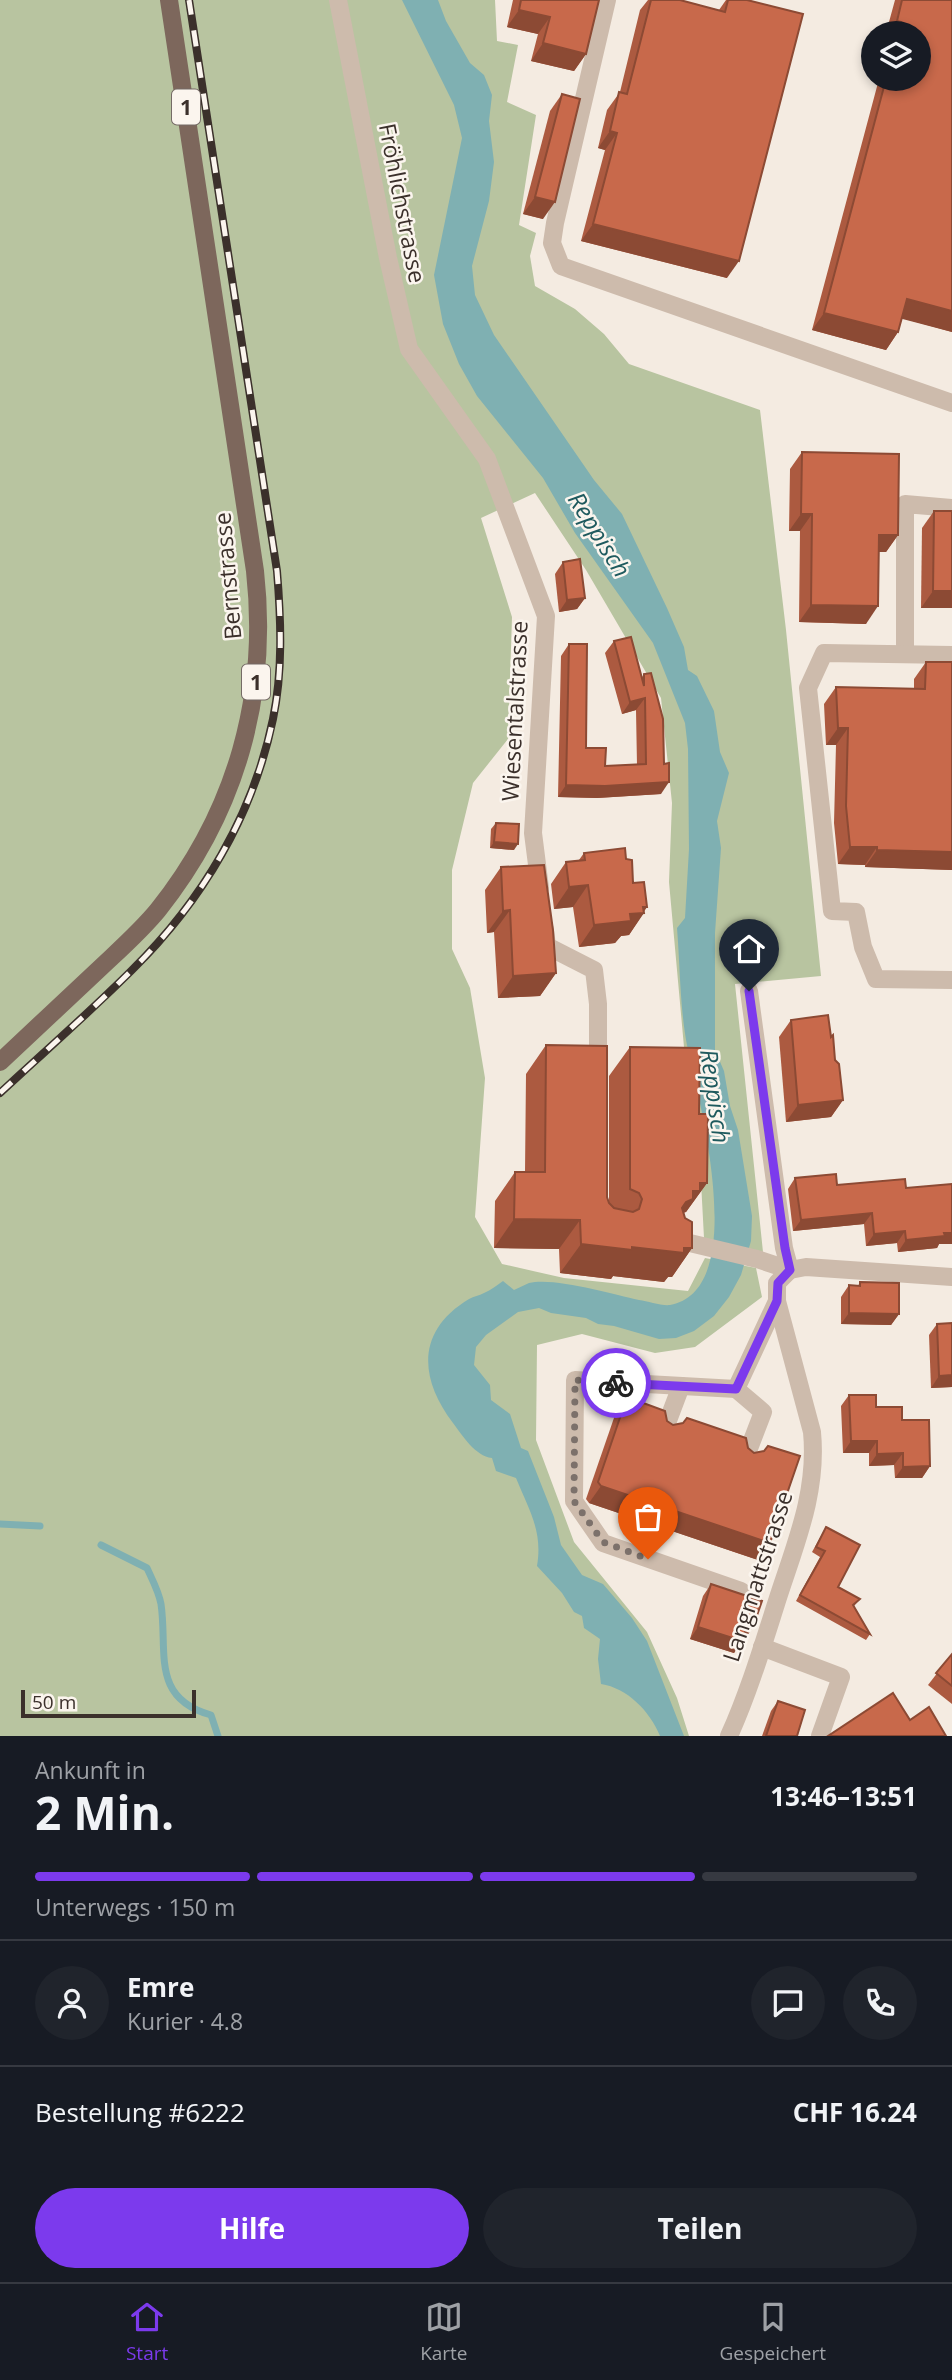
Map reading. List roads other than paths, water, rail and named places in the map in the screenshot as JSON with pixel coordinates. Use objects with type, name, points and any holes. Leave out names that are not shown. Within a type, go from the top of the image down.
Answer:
[{"type":"main road","name":"Bernstrasse","points":[[0,1062],[156,912],[189,868],[209,835],[229,790],[247,731],[255,685],[259,629],[255,571],[169,0]]},
{"type":"street","name":"Fröhlichstrasse","points":[[338,0],[388,258],[409,349],[448,405]]},
{"type":"street","points":[[607,0],[555,223],[552,243],[561,266],[952,403]]},
{"type":"street","name":"Wiesentalstrasse","points":[[448,405],[487,459],[546,616],[533,833],[547,946],[594,970],[598,1004],[598,1087]]},
{"type":"street","points":[[905,654],[905,504],[952,508]]},
{"type":"street","points":[[952,655],[824,653],[807,688],[832,911],[856,912],[863,947],[876,979],[952,980]]},
{"type":"street","points":[[749,991],[790,1270]]},
{"type":"street","points":[[673,1239],[757,1259],[790,1270],[806,1267],[952,1277]]},
{"type":"street","points":[[736,1389],[777,1301],[778,1283],[790,1270]]},
{"type":"street","name":"Langmattstrasse","points":[[729,1736],[762,1647],[812,1484],[812,1433],[777,1301]]},
{"type":"street","points":[[741,1591],[603,1542],[574,1501],[575,1380],[736,1389],[763,1412],[745,1459]]},
{"type":"street","points":[[664,1432],[681,1386]]},
{"type":"street","points":[[762,1647],[841,1677],[820,1736]]},
{"type":"water","name":"Reppisch","points":[[402,0],[438,0],[446,21],[470,63],[484,75],[492,95],[489,121],[494,162],[489,201],[472,266],[475,295],[494,335],[594,480],[622,514],[684,647],[688,670],[697,676],[714,711],[720,752],[729,773],[717,821],[721,848],[715,933],[715,1050],[724,1071],[730,1106],[738,1130],[752,1216],[751,1241],[741,1275],[714,1316],[694,1331],[676,1338],[659,1339],[539,1308],[518,1312],[486,1335],[476,1347],[474,1365],[490,1385],[491,1400],[510,1414],[521,1448],[528,1451],[554,1517],[561,1545],[582,1575],[603,1584],[632,1618],[647,1641],[684,1736],[660,1736],[650,1718],[636,1702],[620,1690],[601,1684],[598,1659],[600,1639],[584,1628],[582,1616],[574,1612],[562,1593],[537,1566],[536,1531],[516,1478],[496,1471],[492,1458],[480,1454],[465,1439],[442,1406],[429,1372],[428,1356],[439,1326],[469,1299],[487,1292],[503,1281],[514,1290],[529,1283],[553,1282],[670,1305],[695,1292],[709,1265],[714,1230],[708,1146],[685,1031],[677,928],[685,918],[689,849],[688,749],[685,723],[653,643],[575,533],[543,478],[477,396],[459,364],[443,324],[434,275],[462,138],[454,105]]},
{"type":"waterway","points":[[0,1524],[40,1526]]},
{"type":"waterway","points":[[101,1545],[147,1568],[161,1604],[164,1655],[170,1685],[178,1697],[211,1715],[218,1736]]},
{"type":"railway","points":[[0,1093],[132,970],[181,915],[202,886],[238,823],[264,755],[273,719],[280,645],[277,571],[189,0]]}]
